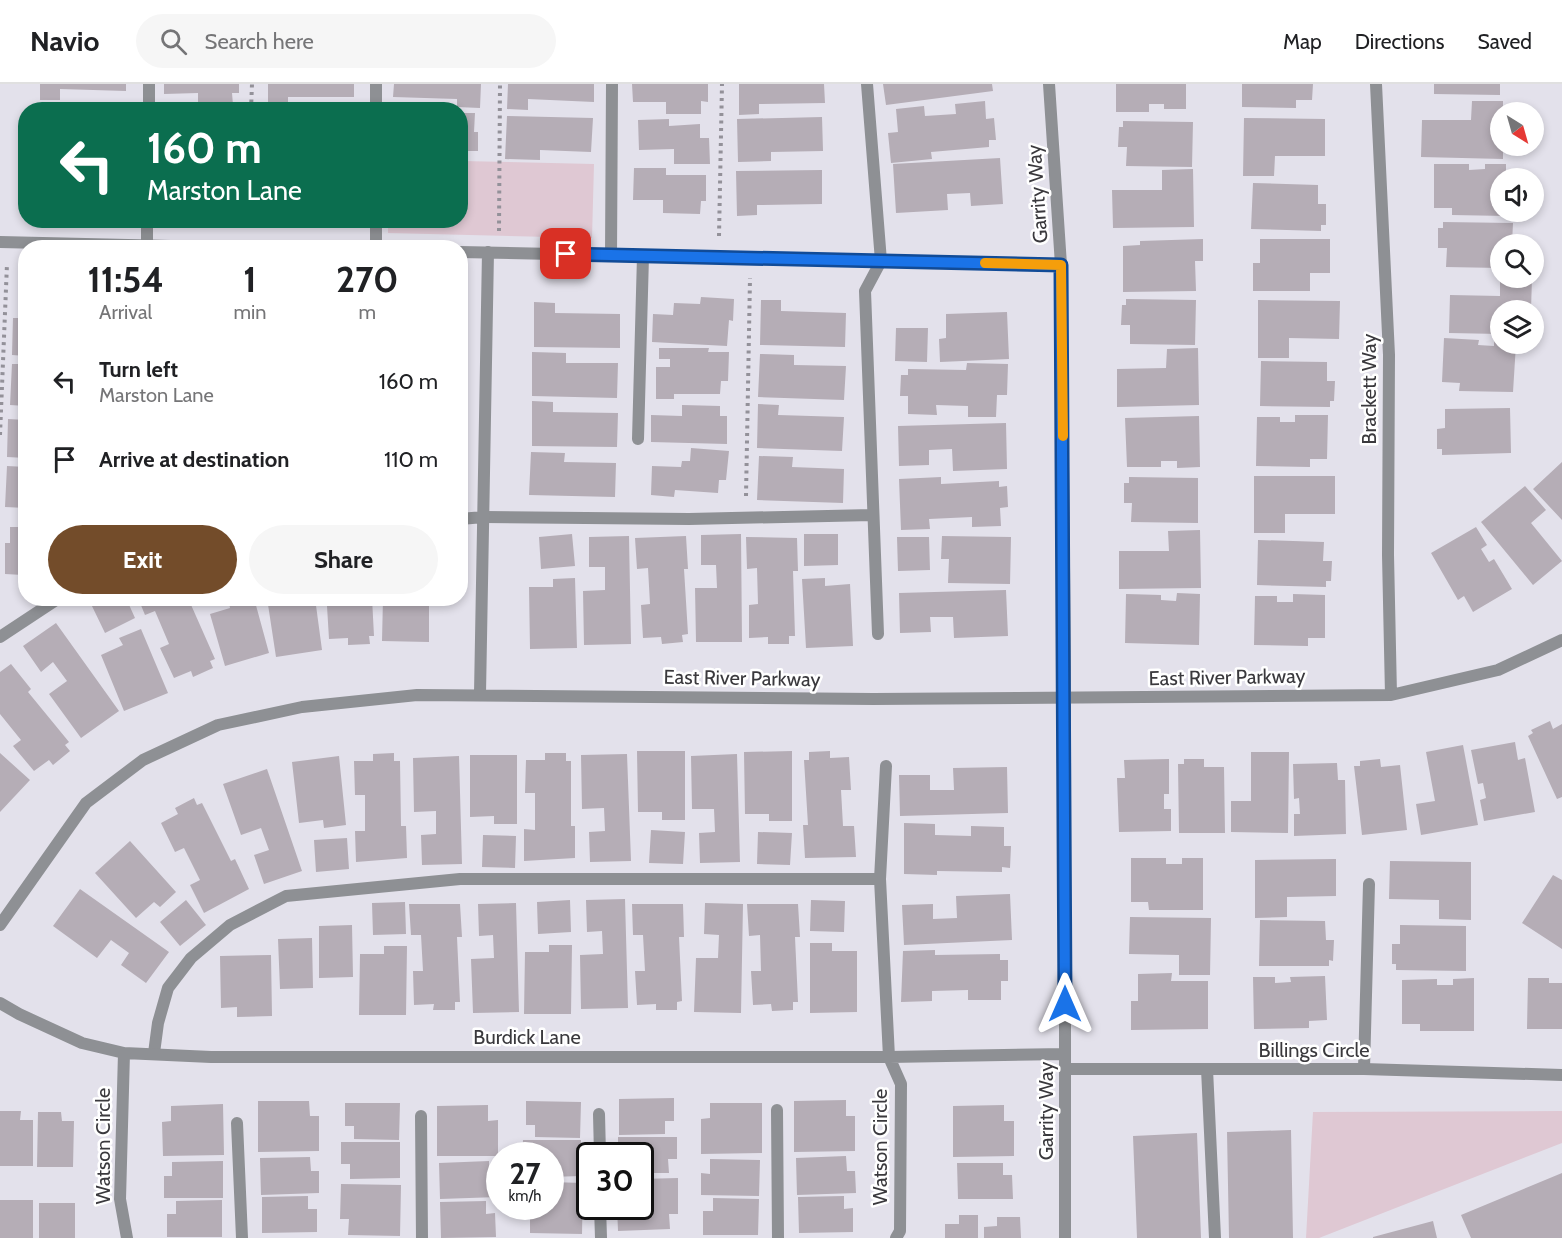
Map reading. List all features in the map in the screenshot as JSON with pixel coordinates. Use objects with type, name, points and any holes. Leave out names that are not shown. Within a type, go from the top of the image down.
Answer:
[{"type":"street","points":[[149,84],[149,102]]},
{"type":"street","points":[[376,84],[376,102]]},
{"type":"street","points":[[611,255],[612,84]]},
{"type":"street","points":[[867,84],[881,261],[866,291],[872,515],[878,634]]},
{"type":"street","name":"Garrity Way","points":[[1049,84],[1061,265],[1065,699],[1065,1238]]},
{"type":"street","name":"Brackett Way","points":[[1376,84],[1389,355],[1388,555],[1391,694]]},
{"type":"street","points":[[468,252],[1061,265]]},
{"type":"street","points":[[480,694],[493,253]]},
{"type":"street","points":[[638,439],[643,256]]},
{"type":"street","points":[[468,518],[872,515]]},
{"type":"street","points":[[0,637],[47,606]]},
{"type":"street","name":"East River Parkway","points":[[0,926],[86,803],[143,760],[218,726],[302,707],[417,695],[480,694],[1065,699],[1391,694],[1498,670],[1562,640]]},
{"type":"street","name":"Watson Circle","points":[[886,766],[880,879],[889,1057],[901,1088],[900,1231],[896,1238]]},
{"type":"street","points":[[154,1053],[158,1023],[168,988],[191,958],[230,925],[286,896],[460,879],[880,879]]},
{"type":"street","points":[[1364,1069],[1369,884]]},
{"type":"street","name":"Burdick Lane","points":[[0,1003],[82,1044],[124,1053],[211,1057],[889,1057],[1065,1054]]},
{"type":"street","name":"Watson Circle","points":[[124,1053],[120,1199],[127,1238]]},
{"type":"street","name":"Billings Circle","points":[[1065,1069],[1309,1071],[1364,1069],[1562,1075]]},
{"type":"street","points":[[1207,1069],[1215,1238]]},
{"type":"street","points":[[777,1110],[778,1238]]},
{"type":"street","points":[[599,1114],[600,1142]]},
{"type":"street","points":[[421,1116],[422,1238]]},
{"type":"street","points":[[237,1123],[242,1238]]},
{"type":"street","points":[[600,1220],[601,1238]]},
{"type":"path","points":[[251,102],[252,84]]},
{"type":"path","points":[[493,253],[500,84]]},
{"type":"path","points":[[719,257],[722,84]]},
{"type":"path","points":[[0,435],[4,242]]},
{"type":"path","points":[[745,517],[749,258]]},
{"type":"shaded area","points":[[468,161],[594,164],[592,238],[388,233],[388,228],[468,228]]},
{"type":"shaded area","points":[[1562,1111],[1562,1143],[1319,1238],[1306,1238],[1313,1112]]},
{"type":"building","points":[[40,84],[126,84],[126,91],[60,89],[60,100],[40,100]]},
{"type":"building","points":[[164,84],[239,84],[239,93],[232,93],[233,102],[198,102],[198,93],[164,94]]},
{"type":"building","points":[[268,84],[354,84],[354,97],[288,97],[288,102],[268,102]]},
{"type":"building","points":[[394,84],[481,84],[480,108],[468,107],[468,102],[457,102],[457,99],[393,97]]},
{"type":"building","points":[[508,84],[594,84],[594,102],[528,99],[528,110],[507,109]]},
{"type":"building","points":[[632,84],[708,84],[708,102],[701,101],[701,114],[666,114],[666,102],[633,102]]},
{"type":"building","points":[[739,84],[824,84],[825,103],[759,104],[759,114],[739,115]]},
{"type":"building","points":[[883,84],[992,84],[993,91],[886,105]]},
{"type":"building","points":[[1116,84],[1186,84],[1186,109],[1164,109],[1164,104],[1149,104],[1149,112],[1116,112]]},
{"type":"building","points":[[1242,84],[1313,84],[1312,100],[1296,100],[1296,108],[1242,107]]},
{"type":"building","points":[[1434,84],[1500,84],[1500,95],[1434,94]]},
{"type":"building","points":[[985,101],[986,119],[994,118],[996,140],[989,140],[989,147],[931,152],[932,159],[891,163],[888,133],[898,132],[896,109],[924,106],[925,116],[956,114],[955,104]]},
{"type":"building","points":[[1472,101],[1503,101],[1490,102],[1490,156],[1503,156],[1503,159],[1421,157],[1422,120],[1471,120]]},
{"type":"building","points":[[468,113],[475,113],[474,132],[478,132],[478,151],[468,151]]},
{"type":"building","points":[[507,116],[593,118],[591,152],[540,150],[540,160],[505,159]]},
{"type":"building","points":[[822,117],[823,151],[771,152],[771,161],[738,162],[737,119]]},
{"type":"building","points":[[1244,118],[1325,119],[1325,156],[1275,156],[1274,176],[1243,176]]},
{"type":"building","points":[[669,119],[669,126],[700,124],[700,138],[709,138],[710,164],[674,164],[674,149],[639,150],[638,120]]},
{"type":"building","points":[[1123,121],[1193,122],[1192,167],[1126,166],[1127,147],[1118,147],[1119,127],[1123,127]]},
{"type":"building","points":[[1000,158],[1003,204],[971,206],[970,193],[947,194],[948,210],[896,213],[893,164]]},
{"type":"building","points":[[1434,164],[1469,164],[1469,170],[1485,169],[1485,164],[1506,164],[1506,168],[1490,168],[1490,216],[1452,215],[1452,208],[1434,208]]},
{"type":"building","points":[[634,168],[666,168],[666,175],[706,175],[706,201],[701,201],[700,214],[663,213],[663,200],[633,200]]},
{"type":"building","points":[[1193,169],[1194,227],[1113,228],[1112,190],[1162,190],[1162,170]]},
{"type":"building","points":[[822,170],[822,204],[757,205],[757,215],[737,216],[736,171]]},
{"type":"building","points":[[1253,183],[1318,185],[1318,204],[1326,204],[1326,225],[1321,225],[1321,231],[1251,229]]},
{"type":"building","points":[[1443,222],[1513,223],[1512,234],[1490,234],[1490,268],[1446,267],[1447,248],[1438,248],[1438,228],[1443,228]]},
{"type":"building","points":[[1203,239],[1203,261],[1195,261],[1196,291],[1123,292],[1123,246],[1140,245],[1140,241]]},
{"type":"building","points":[[1260,239],[1330,239],[1330,273],[1310,273],[1310,291],[1253,291],[1253,263],[1260,263]]},
{"type":"building","points":[[1500,288],[1532,288],[1531,300],[1490,300],[1490,334],[1449,333],[1450,295],[1500,296]]},
{"type":"building","points":[[701,297],[734,299],[733,321],[729,320],[727,346],[652,342],[653,314],[673,315],[674,303],[700,304]]},
{"type":"building","points":[[1126,299],[1196,300],[1195,345],[1130,344],[1130,325],[1121,325],[1122,305],[1126,305]]},
{"type":"building","points":[[761,300],[781,300],[781,311],[846,313],[845,347],[760,345]]},
{"type":"building","points":[[1258,300],[1340,301],[1339,339],[1289,338],[1289,358],[1258,358]]},
{"type":"building","points":[[534,302],[555,303],[555,313],[620,314],[620,348],[534,347]]},
{"type":"building","points":[[1007,312],[1009,359],[940,362],[939,339],[946,338],[946,314]]},
{"type":"building","points":[[13,318],[18,318],[18,355],[12,355]]},
{"type":"building","points":[[896,328],[928,328],[927,362],[895,361]]},
{"type":"building","points":[[1444,338],[1479,340],[1478,345],[1490,346],[1490,354],[1515,354],[1513,392],[1459,391],[1460,383],[1442,382]]},
{"type":"building","points":[[659,348],[709,348],[708,352],[729,352],[728,381],[721,381],[720,394],[674,394],[674,399],[656,399],[656,367],[670,367],[670,359],[659,359]]},
{"type":"building","points":[[1198,348],[1199,405],[1117,407],[1117,369],[1166,368],[1167,349]]},
{"type":"building","points":[[532,352],[566,353],[566,363],[618,363],[617,398],[532,396]]},
{"type":"building","points":[[760,354],[794,355],[794,365],[846,366],[844,400],[758,397]]},
{"type":"building","points":[[1261,361],[1327,362],[1327,381],[1335,381],[1334,401],[1330,401],[1330,407],[1260,406]]},
{"type":"building","points":[[967,363],[1008,364],[1007,395],[997,395],[996,417],[968,417],[968,406],[936,405],[937,415],[908,414],[908,396],[900,396],[901,375],[908,375],[908,369],[966,370]]},
{"type":"building","points":[[12,364],[18,364],[18,406],[10,405]]},
{"type":"building","points":[[532,401],[553,402],[553,412],[618,413],[617,447],[532,446]]},
{"type":"building","points":[[758,404],[779,405],[778,415],[844,417],[842,451],[757,448]]},
{"type":"building","points":[[682,405],[720,406],[720,416],[727,416],[727,444],[651,442],[651,415],[682,416]]},
{"type":"building","points":[[1510,408],[1511,453],[1442,455],[1442,449],[1437,449],[1437,429],[1445,428],[1445,409]]},
{"type":"building","points":[[1295,415],[1328,415],[1327,459],[1310,459],[1310,467],[1256,466],[1257,417],[1280,417],[1280,422],[1295,422]]},
{"type":"building","points":[[1199,416],[1200,467],[1177,468],[1177,461],[1161,461],[1161,467],[1127,467],[1125,418]]},
{"type":"building","points":[[8,419],[18,420],[18,458],[7,457]]},
{"type":"building","points":[[1006,423],[1007,469],[953,471],[952,449],[929,450],[929,465],[899,466],[898,426]]},
{"type":"building","points":[[691,448],[729,451],[726,480],[719,480],[718,493],[675,490],[674,497],[651,495],[652,466],[681,467],[682,461],[690,461]]},
{"type":"building","points":[[531,452],[565,453],[564,462],[616,463],[615,497],[529,495]]},
{"type":"building","points":[[759,456],[793,457],[792,467],[844,469],[843,503],[757,500]]},
{"type":"building","points":[[1562,462],[1562,520],[1533,489]]},
{"type":"building","points":[[7,466],[18,467],[18,508],[5,507]]},
{"type":"building","points":[[1254,476],[1335,476],[1335,514],[1285,514],[1285,533],[1254,533]]},
{"type":"building","points":[[941,477],[941,484],[999,481],[999,487],[1007,486],[1008,507],[1000,508],[1001,526],[972,527],[972,517],[929,519],[930,529],[901,530],[899,479]]},
{"type":"building","points":[[1129,477],[1198,478],[1198,523],[1131,522],[1132,503],[1124,503],[1124,483],[1129,483]]},
{"type":"building","points":[[1525,486],[1546,510],[1531,523],[1562,561],[1533,585],[1481,522]]},
{"type":"building","points":[[10,527],[18,527],[18,575],[5,574],[5,543],[10,543]]},
{"type":"building","points":[[1476,527],[1487,545],[1481,549],[1489,562],[1494,559],[1512,589],[1473,612],[1464,596],[1458,600],[1431,553]]},
{"type":"building","points":[[1200,530],[1201,588],[1119,589],[1119,551],[1169,551],[1168,531]]},
{"type":"building","points":[[572,534],[575,566],[541,569],[539,537]]},
{"type":"building","points":[[741,534],[742,642],[696,642],[695,588],[717,588],[716,565],[701,565],[701,535]]},
{"type":"building","points":[[804,534],[838,534],[838,565],[804,566]]},
{"type":"building","points":[[629,536],[631,644],[584,645],[583,591],[605,590],[605,567],[589,567],[589,537]]},
{"type":"building","points":[[686,536],[688,569],[684,569],[688,634],[682,635],[683,642],[662,644],[661,637],[643,638],[641,605],[650,604],[648,568],[637,569],[635,538]]},
{"type":"building","points":[[942,536],[1011,537],[1010,584],[948,583],[949,559],[941,559]]},
{"type":"building","points":[[746,537],[797,538],[798,571],[793,571],[795,636],[789,636],[789,644],[768,644],[768,637],[749,638],[749,605],[758,604],[757,568],[747,569]]},
{"type":"building","points":[[897,537],[929,537],[930,570],[898,571]]},
{"type":"building","points":[[1258,540],[1324,542],[1323,561],[1332,561],[1331,581],[1326,581],[1326,587],[1257,585]]},
{"type":"building","points":[[575,578],[577,648],[530,649],[529,587],[553,587],[553,579]]},
{"type":"building","points":[[825,578],[825,586],[850,584],[853,646],[806,648],[802,579]]},
{"type":"building","points":[[1006,590],[1008,636],[954,638],[953,617],[930,617],[931,632],[900,633],[899,593]]},
{"type":"building","points":[[1177,593],[1200,594],[1199,645],[1125,643],[1126,594],[1161,595],[1161,600],[1176,601]]},
{"type":"building","points":[[1293,594],[1325,595],[1325,638],[1308,638],[1308,646],[1254,645],[1255,596],[1277,596],[1277,602],[1293,602]]},
{"type":"building","points":[[92,606],[130,606],[135,618],[105,633]]},
{"type":"building","points":[[141,606],[192,606],[215,659],[210,661],[213,668],[193,677],[191,671],[174,678],[160,648],[169,644],[155,611],[145,615]]},
{"type":"building","points":[[230,606],[256,606],[269,653],[225,666],[210,614],[230,608]]},
{"type":"building","points":[[268,606],[316,606],[322,650],[276,657]]},
{"type":"building","points":[[327,606],[372,606],[374,636],[369,636],[370,644],[348,645],[348,638],[329,639]]},
{"type":"building","points":[[383,606],[429,606],[429,642],[382,641]]},
{"type":"building","points":[[56,623],[119,711],[81,738],[49,694],[67,681],[53,662],[41,672],[23,646]]},
{"type":"building","points":[[141,629],[168,693],[124,711],[101,655],[123,645],[119,638]]},
{"type":"building","points":[[11,664],[31,689],[28,692],[69,742],[65,745],[70,751],[53,765],[49,760],[34,771],[13,746],[21,740],[0,714],[0,672]]},
{"type":"building","points":[[1550,721],[1553,729],[1562,724],[1562,797],[1557,799],[1528,736],[1533,733],[1531,730]]},
{"type":"building","points":[[1515,742],[1518,760],[1525,758],[1535,812],[1484,821],[1480,800],[1486,798],[1483,783],[1478,784],[1471,750]]},
{"type":"building","points":[[1463,745],[1478,825],[1421,835],[1416,804],[1435,801],[1426,752]]},
{"type":"building","points":[[637,751],[685,751],[685,820],[662,820],[662,812],[638,812]]},
{"type":"building","points":[[792,751],[792,821],[769,821],[769,814],[745,814],[744,752]]},
{"type":"building","points":[[830,751],[830,758],[849,757],[851,790],[841,790],[843,826],[854,826],[856,857],[805,858],[803,825],[808,825],[804,760],[809,760],[809,752]]},
{"type":"building","points":[[1251,752],[1289,752],[1288,833],[1231,832],[1231,801],[1251,801]]},
{"type":"building","points":[[0,753],[30,780],[0,812]]},
{"type":"building","points":[[394,753],[394,761],[400,761],[401,826],[406,826],[407,858],[356,862],[355,831],[365,831],[365,795],[355,795],[354,761],[373,761],[373,754]]},
{"type":"building","points":[[545,753],[566,753],[566,761],[571,761],[571,826],[575,826],[575,858],[524,861],[524,829],[535,830],[535,793],[525,793],[526,760],[545,760]]},
{"type":"building","points":[[627,754],[631,861],[590,862],[589,832],[605,831],[604,808],[582,809],[581,755]]},
{"type":"building","points":[[737,754],[740,862],[700,863],[699,833],[715,832],[714,809],[692,809],[691,756]]},
{"type":"building","points":[[470,755],[517,755],[517,824],[494,824],[494,816],[470,817]]},
{"type":"building","points":[[339,756],[346,825],[324,828],[323,820],[299,823],[292,762]]},
{"type":"building","points":[[459,756],[462,864],[422,865],[421,835],[436,834],[436,811],[414,812],[413,758]]},
{"type":"building","points":[[1169,759],[1169,794],[1164,794],[1164,809],[1171,809],[1171,831],[1119,832],[1117,778],[1125,778],[1124,760]]},
{"type":"building","points":[[1184,759],[1204,759],[1204,767],[1224,767],[1225,833],[1179,833],[1178,764],[1184,764]]},
{"type":"building","points":[[1380,759],[1381,767],[1400,765],[1407,830],[1362,835],[1354,766],[1360,766],[1360,761]]},
{"type":"building","points":[[1337,763],[1338,780],[1345,780],[1346,834],[1294,836],[1294,814],[1300,814],[1299,798],[1294,799],[1293,764]]},
{"type":"building","points":[[1007,767],[1008,813],[900,816],[899,775],[930,775],[930,790],[954,790],[953,768]]},
{"type":"building","points":[[267,769],[302,871],[264,884],[254,855],[269,850],[261,828],[241,835],[223,784]]},
{"type":"building","points":[[194,798],[197,805],[202,803],[231,861],[235,859],[249,889],[204,913],[190,885],[200,880],[184,848],[175,852],[161,823],[178,814],[175,808]]},
{"type":"building","points":[[904,823],[935,824],[935,835],[971,836],[971,826],[1004,827],[1004,846],[1011,846],[1010,868],[1002,867],[1002,872],[937,871],[937,875],[904,874]]},
{"type":"building","points":[[651,830],[685,832],[683,864],[649,863]]},
{"type":"building","points":[[758,832],[792,833],[790,865],[757,864]]},
{"type":"building","points":[[483,835],[516,836],[515,868],[482,867]]},
{"type":"building","points":[[347,838],[349,869],[316,872],[314,840]]},
{"type":"building","points":[[130,841],[176,892],[160,907],[154,902],[136,918],[95,873]]},
{"type":"building","points":[[1131,858],[1166,858],[1166,864],[1182,864],[1182,858],[1203,858],[1203,910],[1149,910],[1148,902],[1131,902]]},
{"type":"building","points":[[1336,859],[1336,896],[1287,897],[1287,917],[1255,918],[1255,860]]},
{"type":"building","points":[[1390,861],[1471,862],[1471,920],[1439,919],[1439,900],[1389,899]]},
{"type":"building","points":[[1553,875],[1562,880],[1562,949],[1522,923]]},
{"type":"building","points":[[80,889],[169,952],[146,983],[121,965],[129,953],[111,940],[97,958],[53,926]]},
{"type":"building","points":[[1010,894],[1012,940],[904,945],[902,905],[933,904],[933,919],[957,918],[956,896]]},
{"type":"building","points":[[625,899],[628,1008],[581,1009],[580,955],[603,954],[602,931],[587,932],[586,900]]},
{"type":"building","points":[[186,900],[206,925],[180,946],[160,922]]},
{"type":"building","points":[[570,900],[571,932],[538,934],[537,902]]},
{"type":"building","points":[[811,900],[845,901],[844,932],[810,931]]},
{"type":"building","points":[[405,902],[406,934],[373,935],[372,903]]},
{"type":"building","points":[[516,903],[519,1012],[473,1013],[471,959],[494,958],[493,935],[479,936],[478,904]]},
{"type":"building","points":[[705,903],[743,904],[741,1013],[694,1012],[696,958],[718,958],[719,935],[704,934]]},
{"type":"building","points":[[409,904],[460,904],[462,937],[457,937],[460,1002],[455,1002],[455,1010],[433,1010],[434,1004],[414,1005],[413,971],[423,971],[421,935],[411,935]]},
{"type":"building","points":[[632,904],[683,904],[684,937],[679,937],[682,1001],[677,1002],[677,1010],[656,1010],[656,1004],[637,1005],[635,971],[645,971],[643,935],[633,935]]},
{"type":"building","points":[[747,904],[798,904],[800,937],[795,937],[798,1002],[793,1002],[793,1010],[772,1011],[771,1004],[753,1005],[751,971],[761,971],[760,935],[749,936]]},
{"type":"building","points":[[1130,917],[1211,918],[1210,975],[1179,975],[1179,955],[1129,954]]},
{"type":"building","points":[[1260,920],[1325,921],[1326,940],[1334,940],[1333,961],[1329,960],[1329,966],[1259,966]]},
{"type":"building","points":[[352,925],[353,977],[319,978],[319,926]]},
{"type":"building","points":[[1400,925],[1466,926],[1466,971],[1396,970],[1396,964],[1392,964],[1392,944],[1400,944]]},
{"type":"building","points":[[312,938],[313,988],[280,989],[278,939]]},
{"type":"building","points":[[810,943],[832,943],[832,951],[857,951],[857,1012],[810,1013]]},
{"type":"building","points":[[549,945],[572,945],[571,1014],[524,1014],[525,952],[549,952]]},
{"type":"building","points":[[384,946],[407,946],[406,1015],[359,1015],[360,954],[384,954]]},
{"type":"building","points":[[935,950],[935,955],[1000,954],[1000,960],[1008,960],[1008,981],[1001,981],[1001,1000],[968,1000],[968,990],[932,991],[932,1001],[901,1002],[903,951]]},
{"type":"building","points":[[271,955],[272,1016],[237,1017],[237,1007],[221,1008],[220,956]]},
{"type":"building","points":[[1172,973],[1171,981],[1208,981],[1208,1029],[1131,1030],[1131,1001],[1138,1001],[1138,974]]},
{"type":"building","points":[[1325,976],[1327,1020],[1309,1021],[1309,1028],[1254,1029],[1253,977],[1275,977],[1275,983],[1291,982],[1290,977]]},
{"type":"building","points":[[1474,978],[1474,1031],[1420,1031],[1420,1024],[1402,1024],[1402,980],[1437,979],[1437,985],[1453,985],[1453,979]]},
{"type":"building","points":[[1528,978],[1549,978],[1549,983],[1562,983],[1562,1029],[1527,1029]]},
{"type":"building","points":[[674,1098],[674,1121],[665,1121],[665,1134],[619,1135],[619,1099]]},
{"type":"building","points":[[846,1100],[846,1116],[855,1116],[855,1151],[794,1152],[794,1101]]},
{"type":"building","points":[[258,1101],[309,1101],[310,1116],[319,1116],[319,1151],[258,1152]]},
{"type":"building","points":[[526,1101],[581,1102],[580,1138],[535,1137],[535,1125],[526,1125]]},
{"type":"building","points":[[345,1103],[400,1103],[399,1140],[354,1139],[354,1126],[345,1126]]},
{"type":"building","points":[[710,1103],[762,1103],[762,1153],[701,1154],[701,1119],[710,1118]]},
{"type":"building","points":[[223,1104],[224,1155],[163,1156],[162,1122],[171,1121],[171,1106]]},
{"type":"building","points":[[488,1105],[488,1121],[498,1120],[498,1142],[486,1142],[486,1156],[437,1156],[437,1106]]},
{"type":"building","points":[[1004,1105],[1004,1121],[1014,1121],[1014,1156],[953,1157],[953,1106]]},
{"type":"building","points":[[0,1111],[21,1111],[20,1120],[33,1120],[33,1166],[0,1166]]},
{"type":"building","points":[[38,1112],[61,1112],[62,1121],[74,1121],[73,1167],[37,1167]]},
{"type":"building","points":[[1291,1130],[1293,1238],[1229,1238],[1227,1132]]},
{"type":"building","points":[[1197,1133],[1201,1238],[1137,1238],[1133,1136]]},
{"type":"building","points":[[618,1137],[677,1137],[677,1159],[668,1159],[669,1173],[654,1173],[654,1142],[618,1142]]},
{"type":"building","points":[[523,1140],[581,1140],[581,1142],[576,1142],[576,1176],[564,1177],[564,1142],[523,1142]]},
{"type":"building","points":[[341,1142],[400,1142],[400,1178],[350,1179],[350,1164],[341,1164]]},
{"type":"building","points":[[846,1156],[847,1171],[855,1171],[856,1193],[797,1195],[796,1158]]},
{"type":"building","points":[[310,1157],[311,1171],[319,1171],[319,1193],[261,1195],[260,1158]]},
{"type":"building","points":[[710,1159],[760,1160],[759,1196],[701,1195],[701,1173],[710,1174]]},
{"type":"building","points":[[223,1161],[223,1198],[164,1198],[164,1176],[172,1176],[172,1162]]},
{"type":"building","points":[[486,1161],[486,1197],[440,1199],[439,1163]]},
{"type":"building","points":[[957,1163],[1003,1163],[1003,1175],[1012,1175],[1013,1199],[958,1199]]},
{"type":"building","points":[[1562,1173],[1562,1238],[1471,1238],[1461,1215]]},
{"type":"building","points":[[678,1178],[678,1214],[669,1214],[670,1229],[618,1231],[618,1220],[654,1220],[654,1179]]},
{"type":"building","points":[[564,1182],[576,1183],[576,1220],[582,1220],[582,1234],[530,1233],[530,1220],[564,1220]]},
{"type":"building","points":[[341,1184],[401,1185],[400,1236],[348,1235],[349,1219],[340,1219]]},
{"type":"building","points":[[308,1196],[308,1209],[317,1209],[317,1232],[262,1233],[262,1197]]},
{"type":"building","points":[[844,1196],[844,1209],[853,1208],[853,1232],[799,1233],[798,1197]]},
{"type":"building","points":[[713,1198],[759,1199],[758,1235],[703,1235],[703,1211],[713,1211]]},
{"type":"building","points":[[0,1200],[33,1200],[33,1238],[0,1238]]},
{"type":"building","points":[[222,1200],[222,1237],[167,1237],[167,1214],[176,1214],[176,1201]]},
{"type":"building","points":[[486,1201],[486,1220],[495,1220],[496,1237],[441,1238],[440,1202]]},
{"type":"building","points":[[39,1203],[75,1203],[75,1238],[39,1238]]},
{"type":"building","points":[[959,1215],[978,1215],[978,1238],[945,1238],[945,1224],[959,1224]]},
{"type":"building","points":[[997,1217],[1020,1217],[1021,1238],[984,1238],[984,1227],[997,1226]]},
{"type":"building","points":[[1433,1221],[1437,1238],[1373,1238],[1373,1237]]},
{"type":"slow traffic","points":[[985,263],[1061,265],[1063,436]]},
{"type":"route","points":[[566,254],[1061,265],[1065,666],[1065,1004]]}]
